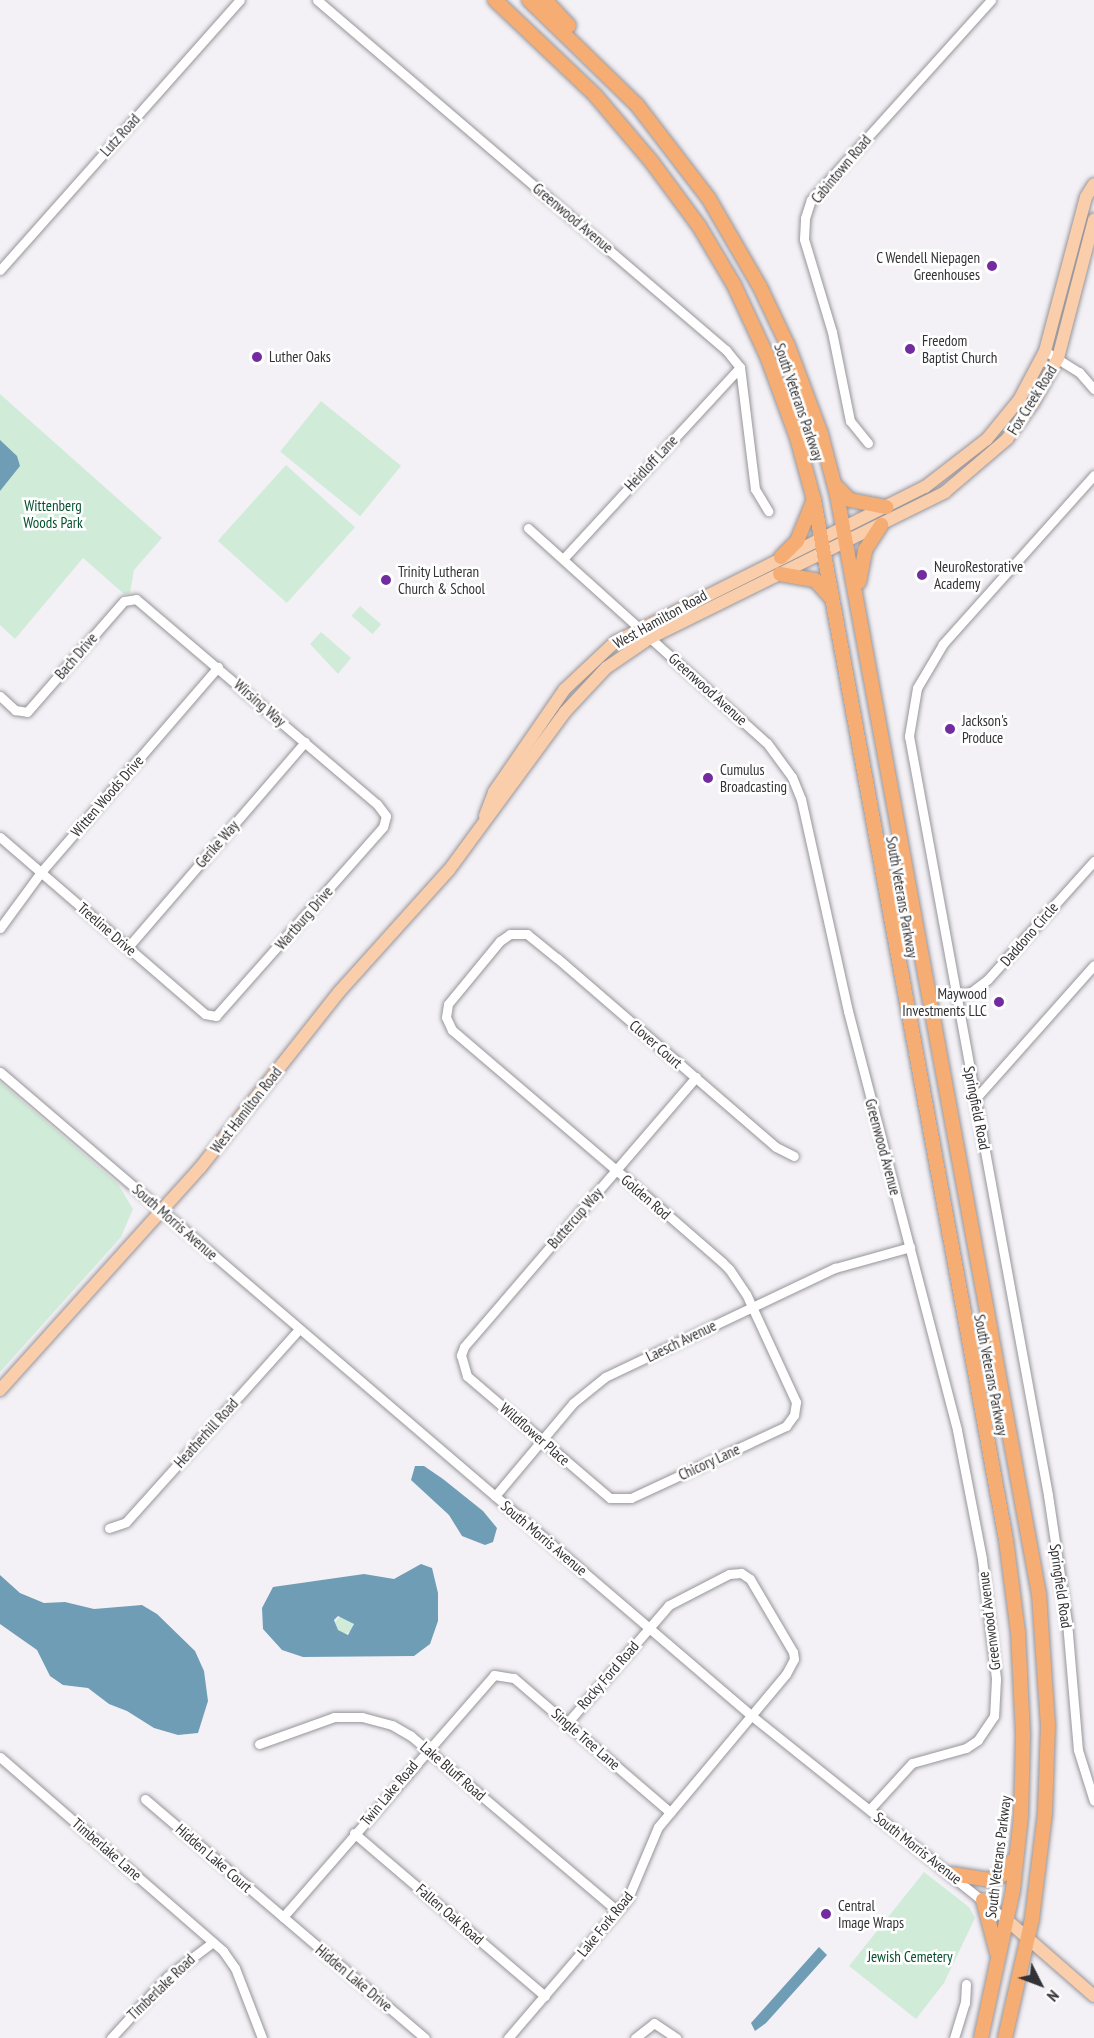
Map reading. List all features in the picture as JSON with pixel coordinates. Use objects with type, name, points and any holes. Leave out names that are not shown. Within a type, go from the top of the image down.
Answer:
[{"type":"highway","name":"South Veterans Parkway","points":[[495,0],[595,94],[651,160],[699,226],[734,285],[767,356],[797,438],[814,500],[1013,1585],[1023,1735],[1017,1853],[1008,1921],[981,2038]]},
{"type":"highway","name":"South Veterans Parkway","points":[[529,0],[613,78],[707,197],[760,286],[802,382],[835,484],[1039,1594],[1046,1664],[1047,1785],[1028,1939],[1005,2038]]},
{"type":"highway","points":[[545,0],[613,78]]},
{"type":"highway","points":[[835,484],[850,500],[886,507]]},
{"type":"highway","points":[[781,557],[797,541],[814,500]]},
{"type":"highway","points":[[857,596],[865,550],[881,525]]},
{"type":"highway","points":[[780,574],[814,580],[833,602]]},
{"type":"highway","points":[[952,1874],[988,1880],[998,1878],[1007,1873],[1017,1853]]},
{"type":"highway","points":[[983,1900],[995,1933],[999,1965]]},
{"type":"main road","name":"Fox Creek Road","points":[[823,552],[886,507],[945,475],[981,445],[1019,400],[1045,351],[1086,197],[1094,184]]},
{"type":"main road","name":"Fox Creek Road","points":[[846,534],[881,525],[945,492],[985,462],[1021,422],[1058,358],[1094,220]]},
{"type":"main road","name":"West Hamilton Road","points":[[483,822],[494,792],[564,690],[598,655],[638,627],[781,557],[821,538],[846,534]]},
{"type":"main road","name":"West Hamilton Road","points":[[0,1390],[162,1211],[339,992],[448,870],[588,685],[650,638],[823,552]]},
{"type":"main road","name":"South Morris Avenue","points":[[1008,1921],[1094,1996]]},
{"type":"street","name":"Lutz Road","points":[[0,270],[240,0]]},
{"type":"street","name":"Greenwood Avenue","points":[[317,0],[726,350],[740,367]]},
{"type":"street","name":"Cabintown Road","points":[[868,443],[850,421],[832,332],[804,239],[805,218],[811,200],[991,0]]},
{"type":"street","points":[[1045,351],[1079,372],[1094,389]]},
{"type":"street","points":[[740,367],[755,489],[768,511]]},
{"type":"street","name":"Heidloff Lane","points":[[563,559],[740,367]]},
{"type":"street","name":"Springfield Road","points":[[1094,475],[943,644],[928,665],[911,711],[909,736],[1048,1495],[1067,1622],[1078,1750],[1094,1801]]},
{"type":"street","name":"Greenwood Avenue","points":[[528,528],[775,751],[797,788],[850,1021],[910,1247],[967,1477],[987,1595],[997,1698],[994,1716],[978,1740],[966,1748],[912,1763],[870,1809]]},
{"type":"street","name":"Wirsing Way","points":[[129,598],[143,602],[383,810],[386,816]]},
{"type":"street","name":"Bach Drive","points":[[0,696],[21,712],[32,706],[129,598]]},
{"type":"street","name":"Witten Woods Drive","points":[[0,928],[41,872],[218,667]]},
{"type":"street","name":"Gerike Way","points":[[128,947],[305,742]]},
{"type":"street","name":"Wartburg Drive","points":[[216,1016],[375,836],[386,816]]},
{"type":"street","name":"Treeline Drive","points":[[0,837],[205,1014],[216,1016]]},
{"type":"street","name":"Daddono Circle","points":[[956,995],[971,992],[994,973],[1094,861]]},
{"type":"street","name":"Golden Rod","points":[[518,933],[500,941],[450,1000],[446,1017],[452,1030],[722,1262],[752,1307],[796,1402],[795,1413]]},
{"type":"street","name":"Clover Court","points":[[518,933],[530,936],[776,1147],[794,1156]]},
{"type":"street","points":[[975,1099],[1094,965]]},
{"type":"street","name":"South Morris Avenue","points":[[0,1072],[752,1716],[1008,1921]]},
{"type":"street","name":"Buttercup Way","points":[[460,1362],[464,1347],[696,1077]]},
{"type":"street","name":"Laesch Avenue","points":[[495,1496],[580,1396],[605,1377],[835,1268],[910,1247]]},
{"type":"street","name":"Heatherhill Road","points":[[109,1528],[126,1522],[299,1329]]},
{"type":"street","name":"Wildflower Place","points":[[460,1362],[467,1376],[541,1440],[617,1500]]},
{"type":"street","name":"Chicory Lane","points":[[617,1500],[632,1498],[786,1426],[795,1413]]},
{"type":"street","name":"Rocky Ford Road","points":[[567,1723],[649,1628],[681,1595],[729,1574],[747,1576],[794,1659],[752,1716]]},
{"type":"street","name":"Single Tree Lane","points":[[499,1674],[514,1678],[670,1812]]},
{"type":"street","name":"Twin Lake Road","points":[[283,1917],[487,1678],[499,1674]]},
{"type":"street","name":"Lake Bluff Road","points":[[259,1744],[325,1719],[352,1716],[392,1725],[426,1749],[616,1911]]},
{"type":"street","name":"Lake Fork Road","points":[[508,2038],[616,1911],[637,1882],[653,1833],[752,1716]]},
{"type":"street","name":"Timberlake Lane","points":[[0,1756],[213,1942]]},
{"type":"street","name":"Hidden Lake Court","points":[[146,1799],[283,1917]]},
{"type":"street","name":"Fallen Oak Road","points":[[354,1833],[545,1996]]},
{"type":"street","name":"Hidden Lake Drive","points":[[283,1917],[424,2038]]},
{"type":"street","points":[[213,1942],[235,1968],[262,2038]]},
{"type":"street","name":"Timberlake Road","points":[[111,2038],[168,1976],[213,1942]]},
{"type":"street","points":[[954,2038],[965,2003],[966,1984]]},
{"type":"street","points":[[635,2038],[654,2023],[676,2038]]},
{"type":"green space","name":"Wittenberg Woods Park","points":[[0,394],[162,538],[134,570],[130,593],[124,594],[83,558],[15,639],[0,625]]},
{"type":"green space","points":[[321,401],[401,466],[360,516],[280,452]]},
{"type":"green space","points":[[286,465],[355,527],[287,603],[218,541]]},
{"type":"green space","points":[[360,606],[381,624],[373,634],[351,616]]},
{"type":"green space","points":[[321,632],[351,658],[338,674],[310,644]]},
{"type":"green space","points":[[0,1082],[118,1184],[133,1209],[121,1237],[0,1372]]},
{"type":"green space","points":[[340,1616],[348,1616],[353,1621],[351,1632],[340,1634],[335,1629],[335,1621]]},
{"type":"green space","name":"Jewish Cemetery","points":[[924,1872],[969,1907],[975,1918],[944,1983],[916,2019],[849,1966]]},
{"type":"water","points":[[0,440],[17,456],[20,466],[0,491]]},
{"type":"water","points":[[415,1466],[424,1466],[483,1511],[497,1528],[493,1542],[485,1545],[462,1536],[449,1515],[411,1480]]},
{"type":"water","points":[[421,1564],[432,1568],[438,1593],[438,1621],[430,1644],[414,1656],[303,1657],[282,1650],[263,1629],[262,1608],[273,1587],[364,1574],[394,1579]],"holes":[[[338,1616],[354,1624],[348,1635],[338,1630],[334,1620]]]},
{"type":"water","points":[[0,1575],[20,1593],[44,1603],[65,1602],[94,1609],[142,1605],[157,1614],[195,1651],[204,1671],[208,1701],[198,1733],[178,1735],[154,1728],[127,1711],[109,1704],[88,1688],[63,1685],[50,1676],[37,1650],[0,1624]]},
{"type":"water","points":[[819,1947],[827,1955],[766,2023],[755,2031],[751,2023]]},
{"type":"place","name":"C Wendell Niepagen Greenhouses","points":[[992,266]]},
{"type":"place","name":"Freedom Baptist Church","points":[[910,349]]},
{"type":"place","name":"Luther Oaks","points":[[257,357]]},
{"type":"place","name":"NeuroRestorative Academy","points":[[922,575]]},
{"type":"place","name":"Trinity Lutheran Church & School","points":[[386,580]]},
{"type":"place","name":"Jackson's Produce","points":[[950,729]]},
{"type":"place","name":"Cumulus Broadcasting","points":[[708,778]]},
{"type":"place","name":"Maywood Investments LLC","points":[[999,1002]]},
{"type":"place","name":"Central Image Wraps","points":[[826,1914]]}]
